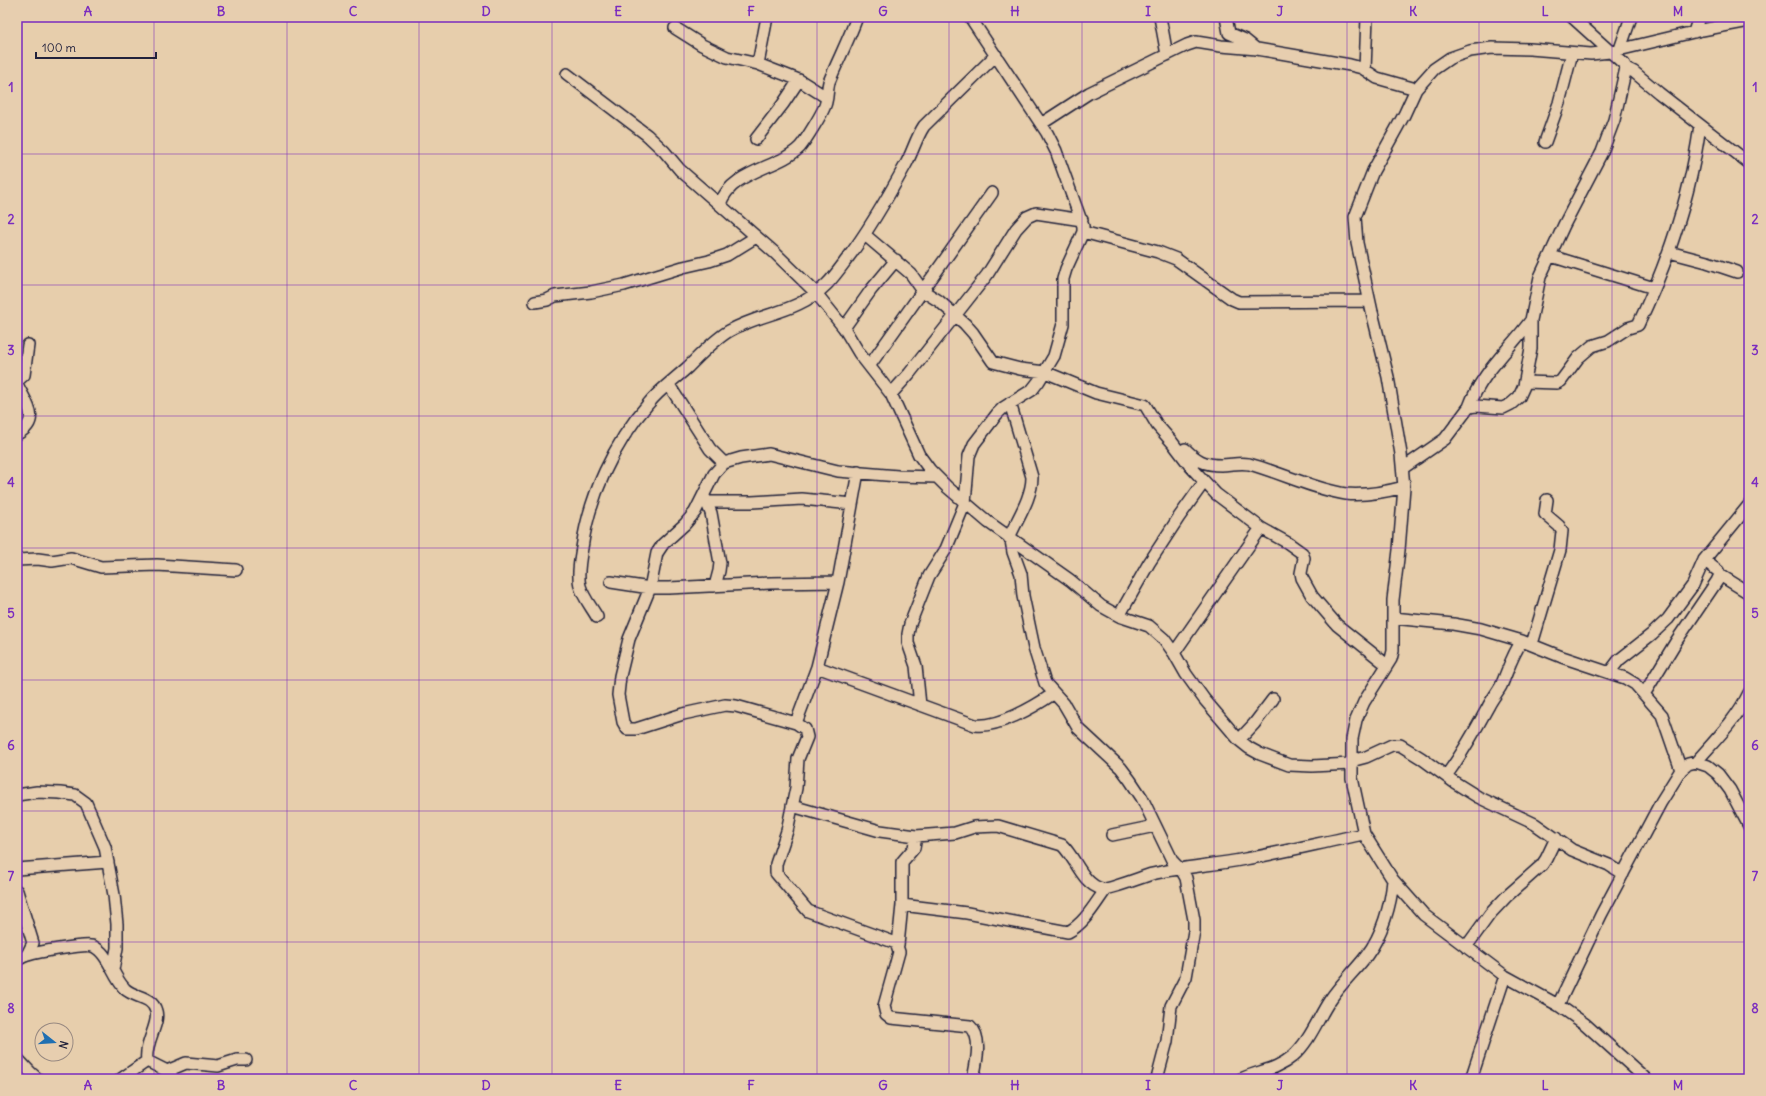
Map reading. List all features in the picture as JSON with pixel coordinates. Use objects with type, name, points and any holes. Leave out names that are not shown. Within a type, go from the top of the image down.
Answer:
[{"type":"street","points":[[758,64],[767,17]]},
{"type":"street","points":[[720,204],[725,192],[735,183],[792,153],[800,147],[825,105],[829,84],[857,17]]},
{"type":"street","points":[[920,705],[916,666],[908,643],[908,630],[929,576],[946,549],[965,503],[969,456],[971,450],[980,434],[997,414],[1032,390],[1054,356],[1063,324],[1063,279],[1083,232],[1082,220],[1056,151],[1041,124],[970,17]]},
{"type":"street","points":[[1160,17],[1167,54]]},
{"type":"street","points":[[1226,17],[1229,32],[1245,40],[1257,49]]},
{"type":"street","points":[[1365,70],[1367,17]]},
{"type":"street","points":[[1572,17],[1615,51],[1626,68],[1634,72],[1749,163]]},
{"type":"street","points":[[1615,51],[1631,17]]},
{"type":"street","points":[[1694,32],[1699,17]]},
{"type":"street","points":[[1646,1079],[1585,1024],[1558,1004],[1505,976],[1424,915],[1393,880],[1364,834],[1352,778],[1352,739],[1356,720],[1364,702],[1391,659],[1393,651],[1393,600],[1404,488],[1403,468],[1388,377],[1372,315],[1357,243],[1355,217],[1373,171],[1404,115],[1416,89],[1434,69],[1450,58],[1470,51],[1492,48],[1530,49],[1592,54],[1615,51],[1694,32],[1749,21]]},
{"type":"street","points":[[675,28],[702,45],[727,57],[758,64],[799,80],[826,97]]},
{"type":"street","points":[[1041,124],[1090,93],[1167,54],[1196,42],[1257,49],[1350,65],[1365,70],[1377,78],[1416,89]]},
{"type":"street","points":[[1545,142],[1559,103],[1572,52]]},
{"type":"street","points":[[597,617],[580,586],[580,562],[586,525],[598,491],[619,445],[648,403],[717,340],[729,331],[788,309],[816,293],[828,283],[865,235],[906,164],[924,126],[996,55]]},
{"type":"street","points":[[1469,407],[1476,406],[1503,408],[1511,404],[1519,397],[1525,382],[1531,348],[1531,320],[1540,277],[1564,225],[1602,152],[1614,120],[1626,68]]},
{"type":"street","points":[[567,74],[641,130],[664,151],[680,170],[775,253],[816,293],[844,328],[860,353],[891,394],[919,455],[936,477],[965,503],[1010,539],[1070,580],[1101,606],[1119,616],[1149,626],[1164,639],[1204,700],[1239,740],[1260,754],[1289,765],[1351,762],[1392,745],[1400,745],[1478,797],[1535,824],[1572,850],[1610,865],[1623,874]]},
{"type":"street","points":[[756,139],[784,104],[799,80]]},
{"type":"street","points":[[1525,382],[1557,384],[1582,354],[1592,346],[1608,341],[1628,328],[1638,325],[1669,252],[1681,215],[1690,179],[1700,125]]},
{"type":"street","points":[[870,365],[992,193]]},
{"type":"street","points":[[891,394],[909,374],[987,275],[1016,229],[1026,217],[1036,213],[1082,220]]},
{"type":"street","points":[[1083,232],[1158,252],[1176,259],[1232,299],[1239,302],[1369,301]]},
{"type":"street","points":[[865,235],[911,274],[923,291],[940,301],[955,315],[973,333],[993,362],[1020,369],[1045,372],[1096,393],[1145,405],[1157,425],[1204,482],[1226,502],[1261,528],[1288,543],[1302,553],[1304,558],[1301,573],[1302,578],[1312,596],[1337,625],[1387,665]]},
{"type":"street","points":[[536,302],[547,300],[556,296],[590,292],[624,285],[682,267],[709,261],[727,255],[756,237]]},
{"type":"street","points":[[1669,252],[1737,272]]},
{"type":"street","points":[[1550,256],[1654,288]]},
{"type":"street","points":[[844,328],[871,290],[896,260]]},
{"type":"street","points":[[1344,302],[1372,315]]},
{"type":"street","points":[[1403,468],[1444,439],[1469,407],[1475,392],[1487,373],[1516,340],[1531,320]]},
{"type":"street","points":[[17,380],[24,375],[28,345]]},
{"type":"street","points":[[17,384],[29,405],[31,414],[28,424],[17,434]]},
{"type":"street","points":[[669,385],[710,449],[724,463]]},
{"type":"street","points":[[1010,404],[1032,477],[1030,493],[1010,539],[1021,574],[1023,596],[1039,668],[1045,683],[1064,704],[1078,728],[1121,768],[1130,780],[1142,798],[1173,862],[1186,878],[1194,920],[1194,931],[1186,977],[1171,1006],[1167,1041],[1157,1079]]},
{"type":"street","points":[[1172,442],[1184,449],[1197,460],[1222,465],[1242,462],[1339,493],[1367,494],[1404,488]]},
{"type":"street","points":[[898,945],[893,941],[808,911],[776,873],[775,869],[787,831],[797,781],[798,759],[807,734],[805,729],[796,723],[728,705],[683,714],[630,730],[625,727],[620,712],[618,695],[620,676],[629,639],[650,588],[659,549],[692,516],[705,499],[714,474],[724,463],[741,458],[769,454],[838,471],[898,476],[936,477]]},
{"type":"street","points":[[796,723],[817,667],[838,582],[858,472]]},
{"type":"street","points":[[1119,616],[1153,556],[1204,482]]},
{"type":"street","points":[[705,499],[752,502],[802,499],[852,504]]},
{"type":"street","points":[[705,499],[711,514],[720,563],[720,571],[715,586]]},
{"type":"street","points":[[1446,776],[1466,747],[1488,705],[1495,696],[1513,654],[1527,642],[1560,550],[1562,540],[1559,526],[1545,514],[1547,500]]},
{"type":"street","points":[[1609,673],[1619,660],[1652,634],[1668,619],[1693,585],[1704,560],[1749,505]]},
{"type":"street","points":[[1174,653],[1261,528]]},
{"type":"street","points":[[17,560],[38,559],[52,561],[71,558],[101,567],[157,565],[236,570]]},
{"type":"street","points":[[1704,560],[1720,574],[1749,593]]},
{"type":"street","points":[[1641,691],[1646,691],[1677,640],[1717,581],[1720,574]]},
{"type":"street","points":[[611,582],[650,588],[838,582]]},
{"type":"street","points":[[1393,618],[1453,624],[1527,642],[1562,657],[1609,673],[1635,684],[1662,715],[1681,770]]},
{"type":"street","points":[[1164,639],[1188,632]]},
{"type":"street","points":[[817,667],[981,726],[1024,711],[1054,694]]},
{"type":"street","points":[[1696,762],[1732,721],[1743,706],[1749,692]]},
{"type":"street","points":[[1239,740],[1254,724],[1273,699]]},
{"type":"street","points":[[1558,1004],[1601,914],[1661,802],[1681,770],[1688,764],[1696,762],[1708,766],[1718,774],[1730,790],[1749,826]]},
{"type":"street","points":[[17,795],[37,792],[60,793],[76,796],[86,803],[106,847],[117,924],[117,948],[113,970]]},
{"type":"street","points":[[792,806],[880,832],[916,836],[955,833],[974,827],[998,826],[1062,845],[1069,852],[1085,878],[1095,886],[1106,889],[1145,876],[1179,868],[1242,860],[1364,834]]},
{"type":"street","points":[[1112,835],[1155,826]]},
{"type":"street","points":[[916,836],[914,848],[902,862],[902,905],[898,945],[899,952],[884,1006],[886,1014],[891,1018],[970,1026],[976,1036],[977,1047],[973,1079]]},
{"type":"street","points":[[1466,947],[1490,914],[1542,864],[1556,838]]},
{"type":"street","points":[[17,869],[108,862]]},
{"type":"street","points":[[1241,1079],[1278,1066],[1294,1055],[1304,1044],[1331,998],[1373,945],[1390,906],[1393,880]]},
{"type":"street","points":[[902,905],[967,913],[1068,932],[1082,921],[1106,889]]},
{"type":"street","points":[[17,891],[33,943],[46,952]]},
{"type":"street","points":[[22,957],[33,943]]},
{"type":"street","points":[[22,957],[81,945],[91,946],[102,953],[121,985],[126,990],[150,1001],[156,1011],[156,1022],[147,1046],[147,1061]]},
{"type":"street","points":[[1471,1079],[1505,976]]},
{"type":"street","points":[[17,1058],[31,1074],[38,1079]]},
{"type":"street","points":[[147,1061],[170,1075],[186,1063],[218,1066],[237,1060],[246,1060]]},
{"type":"street","points":[[121,1079],[147,1061]]}]
